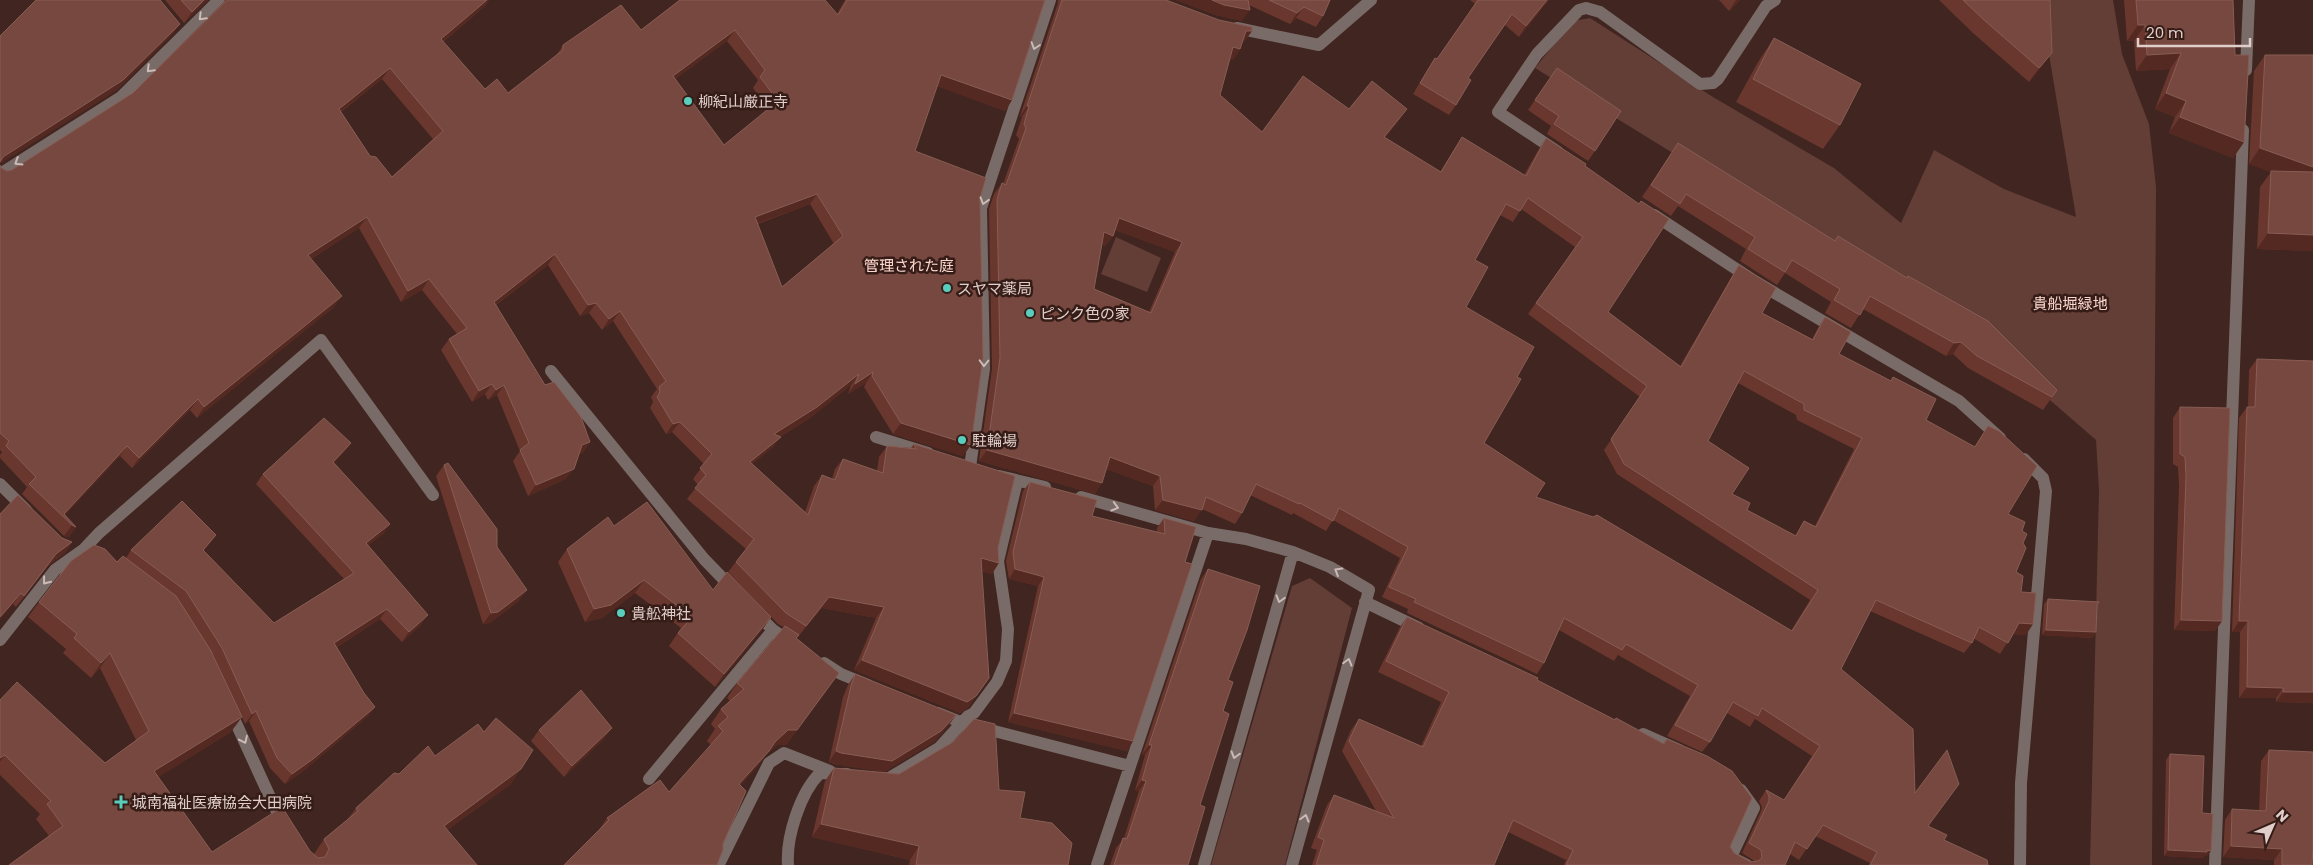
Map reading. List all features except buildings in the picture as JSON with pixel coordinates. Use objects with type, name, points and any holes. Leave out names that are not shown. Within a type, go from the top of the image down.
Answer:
[{"type":"street","points":[[0,174],[121,97],[181,31],[219,0]]},
{"type":"street","points":[[1050,0],[982,208],[984,368],[974,468],[1017,481],[1053,489]]},
{"type":"street","points":[[1223,25],[1319,45],[1371,0]]},
{"type":"street","points":[[1572,161],[1498,112],[1537,54],[1579,10],[1586,8],[1600,12],[1700,84],[1706,85],[1718,79],[1766,6],[1775,0]]},
{"type":"street","points":[[2245,79],[2249,0]]},
{"type":"street","points":[[2215,865],[2243,118]]},
{"type":"street","points":[[1647,211],[1756,282],[1959,400],[2043,478],[2046,491],[2021,783],[2020,865]]},
{"type":"street","points":[[0,640],[55,570],[83,550],[99,533],[321,340],[433,495]]},
{"type":"street","points":[[550,371],[704,559],[772,630],[840,674],[884,691]]},
{"type":"street","points":[[876,437],[942,458]]},
{"type":"street","points":[[720,862],[769,763],[784,753],[833,772],[886,780],[939,748],[968,716],[974,713],[997,682],[1006,660],[1008,629],[998,561],[1017,481]]},
{"type":"street","points":[[0,484],[33,517]]},
{"type":"street","points":[[1071,494],[1208,533],[1246,539],[1293,552],[1330,567],[1369,590],[1292,865]]},
{"type":"street","points":[[1097,865],[1208,533]]},
{"type":"street","points":[[68,545],[98,556]]},
{"type":"street","points":[[1204,865],[1293,552]]},
{"type":"street","points":[[1365,602],[1428,632]]},
{"type":"street","points":[[649,779],[772,630]]},
{"type":"street","points":[[224,696],[275,808],[294,838]]},
{"type":"street","points":[[928,709],[963,723],[1130,766]]},
{"type":"street","points":[[1631,729],[1689,755]]},
{"type":"street","points":[[788,865],[787,850],[797,813],[813,780],[820,773],[833,772]]},
{"type":"street","points":[[1733,780],[1754,808],[1731,857],[1747,865]]},
{"type":"green space","name":"貴船堀緑地","points":[[2040,0],[2113,0],[2122,54],[2149,124],[2156,187],[2152,865],[2090,865],[2099,490],[2096,440],[1992,350],[1535,68],[1573,21],[1590,18],[1713,97],[1834,168],[1901,223],[1934,150],[2004,189],[2076,217]]},
{"type":"green space","points":[[1116,237],[1161,258],[1147,292],[1101,274]]},
{"type":"green space","points":[[1310,578],[1352,608],[1285,865],[1211,865],[1292,586]]},
{"type":"place","name":"柳紀山厳正寺","points":[[688,101]]},
{"type":"place","name":"スヤマ薬局","points":[[947,288]]},
{"type":"place","name":"ピンク色の家","points":[[1030,313]]},
{"type":"place","name":"駐輪場","points":[[962,440]]},
{"type":"place","name":"貴舩神社","points":[[621,613]]},
{"type":"place","name":"城南福祉医療協会大田病院","points":[[121,802]]},
{"type":"park label","name":"管理された庭","points":[[909,265]]}]
